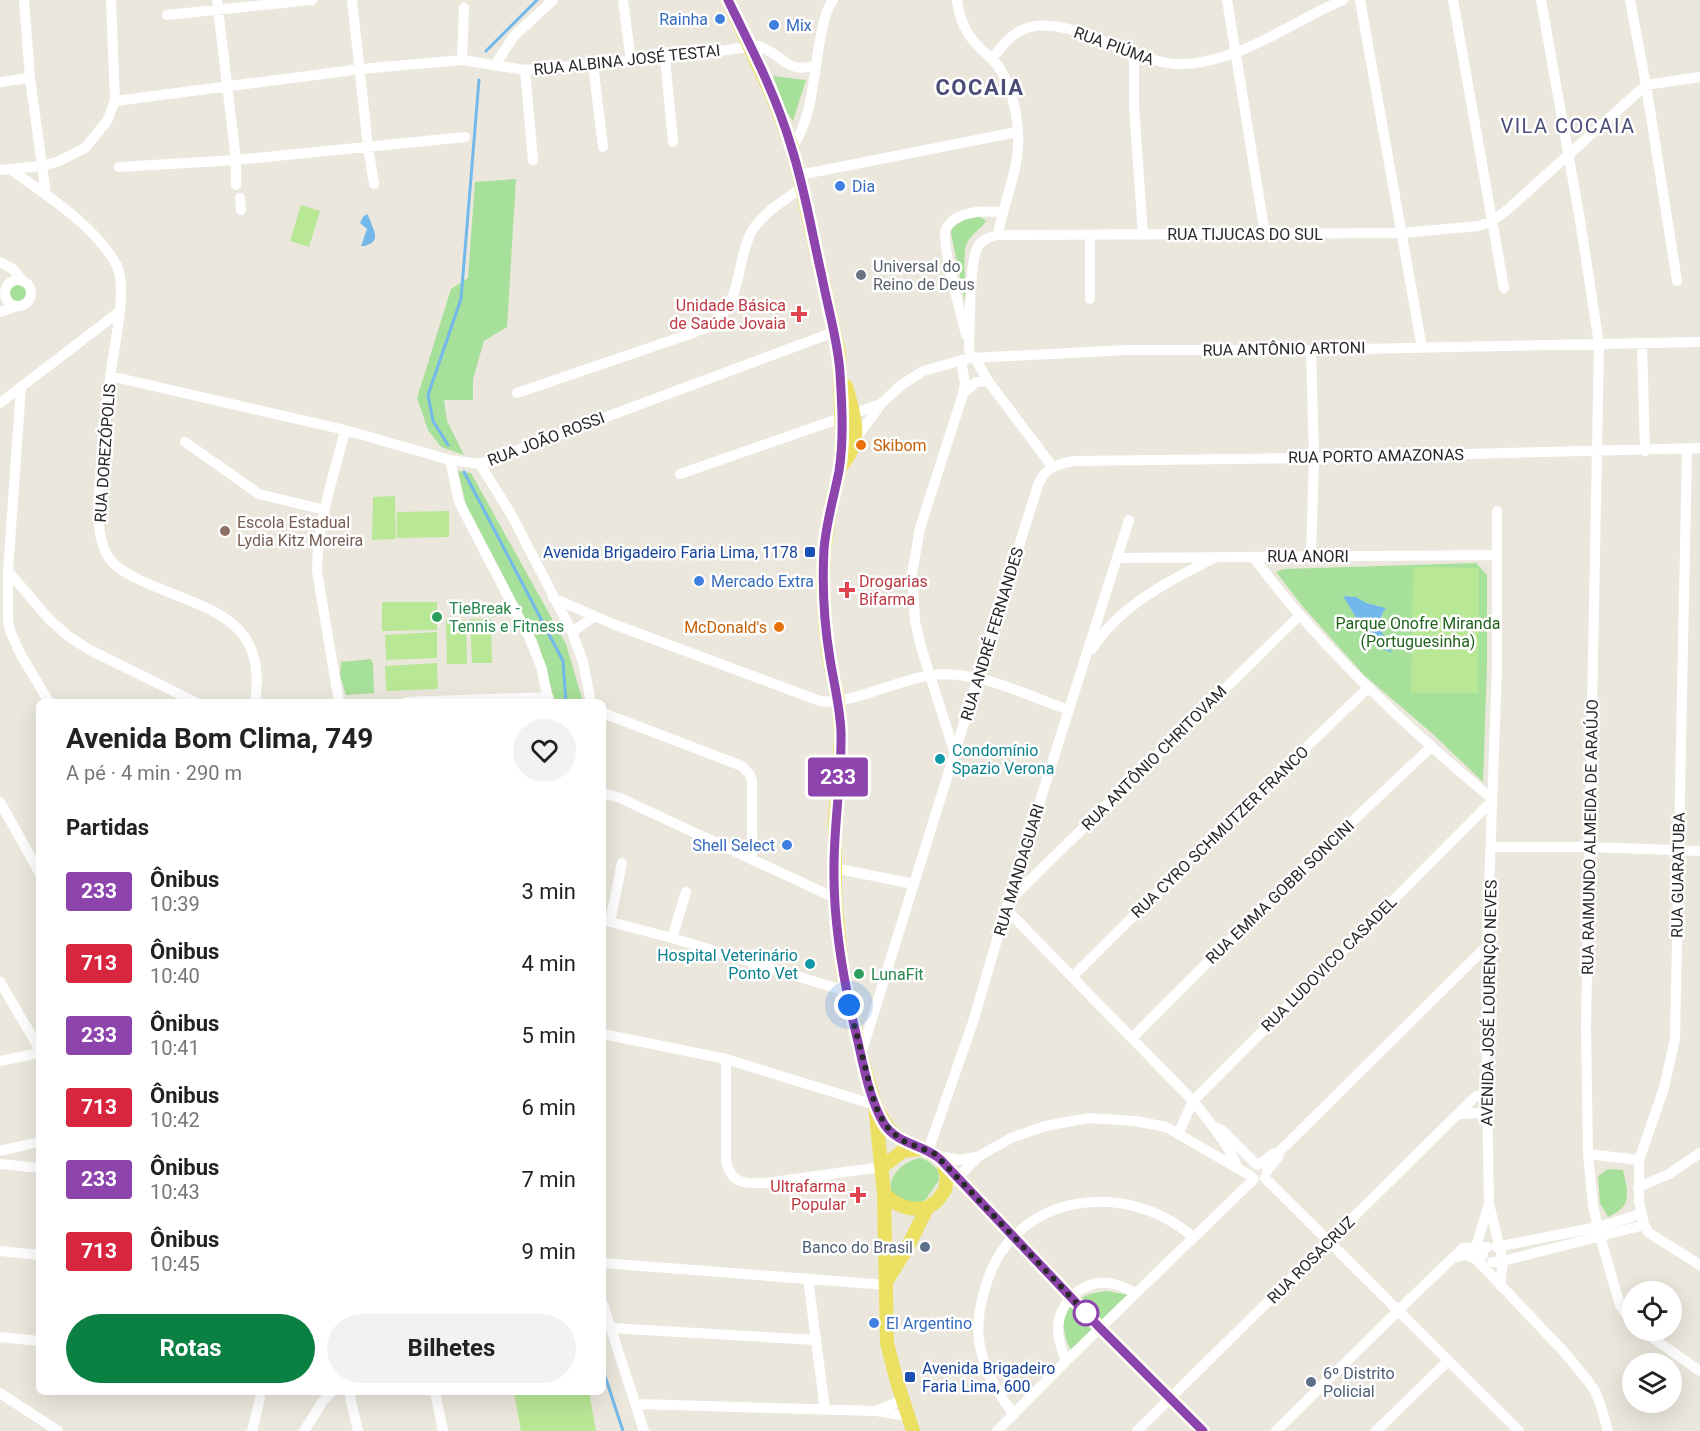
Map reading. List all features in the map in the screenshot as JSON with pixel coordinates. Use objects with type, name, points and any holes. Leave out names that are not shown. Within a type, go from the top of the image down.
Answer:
[{"type":"main road","points":[[728,0],[751,46],[792,148],[834,332],[848,415],[856,422],[848,439],[846,461],[840,468],[824,549],[823,585],[829,658],[838,700],[841,736],[834,868],[835,898],[846,991],[875,1105],[884,1194],[887,1342],[902,1400],[913,1431]]},
{"type":"main road","points":[[875,1105],[885,1125],[892,1133],[932,1155],[1203,1431]]},
{"type":"main road","points":[[882,1167],[903,1151],[932,1155],[947,1178],[945,1190],[937,1202],[927,1208],[908,1209],[899,1206],[884,1194]]},
{"type":"main road","points":[[945,1190],[955,1188],[968,1190]]},
{"type":"main road","points":[[886,1283],[927,1208]]},
{"type":"street","points":[[24,0],[30,78],[46,195]]},
{"type":"street","points":[[5,170],[57,162],[85,148],[107,121],[115,101],[111,0]]},
{"type":"street","points":[[167,15],[218,5],[312,0]]},
{"type":"street","points":[[352,0],[374,184]]},
{"type":"street","points":[[495,65],[514,36],[553,0]]},
{"type":"street","points":[[622,0],[631,62]]},
{"type":"street","points":[[792,148],[803,130],[808,115],[826,15],[833,0]]},
{"type":"street","points":[[954,751],[915,621],[912,574],[920,528],[963,394],[969,359],[974,260],[979,244],[998,235],[1016,160],[1017,132],[1007,83],[992,58],[982,50],[968,32],[961,20],[957,0]]},
{"type":"street","points":[[1227,0],[1266,234]]},
{"type":"street","name":"RUA PIÚMA","points":[[992,58],[1005,42],[1020,31],[1032,26],[1047,24],[1067,28],[1161,63],[1200,63],[1235,54],[1343,0]]},
{"type":"street","points":[[1360,0],[1422,348]]},
{"type":"street","points":[[1453,0],[1504,288]]},
{"type":"street","name":"RUA RAIMUNDO ALMEIDA DE ARAÚJO","points":[[1541,0],[1599,344],[1586,1026],[1588,1154],[1592,1197],[1599,1232],[1622,1308]]},
{"type":"street","points":[[1630,0],[1677,281]]},
{"type":"street","points":[[218,5],[236,160],[236,185]]},
{"type":"street","points":[[462,60],[464,8]]},
{"type":"street","points":[[751,46],[763,47],[784,63],[798,68],[806,69],[816,65]]},
{"type":"street","name":"RUA ALBINA JOSÉ TESTAI","points":[[115,101],[361,69],[462,60],[525,70],[631,62],[751,46]]},
{"type":"street","points":[[1134,53],[1134,106],[1143,235]]},
{"type":"street","points":[[757,60],[775,55]]},
{"type":"street","points":[[665,58],[673,142]]},
{"type":"street","points":[[593,64],[603,147]]},
{"type":"street","points":[[525,70],[533,160]]},
{"type":"street","points":[[1491,222],[1568,157],[1646,85],[1700,77]]},
{"type":"street","points":[[0,81],[30,78]]},
{"type":"street","points":[[517,393],[711,325],[721,316],[733,297],[749,237],[756,225],[801,181],[1017,132]]},
{"type":"street","points":[[119,167],[236,160],[465,138]]},
{"type":"street","name":"RUA DOREZÓPOLIS","points":[[5,170],[46,195],[86,229],[117,266],[121,284],[119,312],[110,376],[98,517],[104,546],[109,557],[127,574],[161,590],[188,598],[228,619],[237,627],[252,652],[256,669],[255,699]]},
{"type":"street","points":[[969,346],[944,234],[950,223],[962,215],[987,211],[1002,212]]},
{"type":"street","name":"RUA TIJUCAS DO SUL","points":[[998,235],[1403,233],[1479,226],[1491,222]]},
{"type":"street","points":[[1090,235],[1090,299]]},
{"type":"street","points":[[0,261],[13,269],[30,288],[31,297],[26,304],[0,312]]},
{"type":"street","points":[[0,267],[8,301],[17,306]]},
{"type":"street","points":[[5,289],[17,281],[24,282]]},
{"type":"street","points":[[0,403],[119,312]]},
{"type":"street","name":"RUA JOÃO ROSSI","points":[[110,376],[345,430],[450,460],[480,464],[834,332]]},
{"type":"street","name":"RUA ANTÔNIO ARTONI","points":[[848,439],[900,386],[923,371],[969,359],[1127,351],[1311,350],[1700,342]]},
{"type":"street","points":[[1642,343],[1645,451]]},
{"type":"street","points":[[1311,350],[1314,458],[1311,556]]},
{"type":"street","points":[[969,359],[1052,466]]},
{"type":"street","points":[[963,394],[976,382],[988,381]]},
{"type":"street","points":[[21,387],[7,611],[10,631],[47,699]]},
{"type":"street","name":"RUA ANTÔNIO ARTONI","points":[[680,474],[881,404]]},
{"type":"street","points":[[338,699],[317,571],[320,534],[345,430]]},
{"type":"street","points":[[185,442],[259,494],[325,510]]},
{"type":"street","name":"RUA PORTO AMAZONAS","points":[[1052,466],[1074,461],[1314,458],[1700,448]]},
{"type":"street","name":"RUA GUARATUBA","points":[[1643,1220],[1638,1187],[1639,1160],[1664,1088],[1675,1040],[1687,449]]},
{"type":"street","points":[[450,460],[459,502],[529,637],[542,669],[548,699]]},
{"type":"street","points":[[480,464],[511,514],[572,632],[583,662],[590,699]]},
{"type":"street","name":"RUA ANDRÉ FERNANDES","points":[[861,1056],[1038,485],[1052,466]]},
{"type":"street","name":"AVENIDA JOSÉ LOURENÇO NEVES","points":[[1497,511],[1497,666],[1487,946],[1486,1094],[1489,1249],[1498,1261],[1500,1285]]},
{"type":"street","name":"RUA MANDAGUARI","points":[[932,1155],[1007,905],[1119,558],[1129,520]]},
{"type":"street","name":"RUA ANORI","points":[[1119,558],[1497,555]]},
{"type":"street","points":[[1088,654],[1111,624],[1145,597],[1181,574],[1217,557]]},
{"type":"street","points":[[1253,557],[1300,615],[1369,687],[1431,747],[1491,800]]},
{"type":"street","points":[[8,571],[49,619],[68,636],[90,650],[189,699]]},
{"type":"street","points":[[553,598],[811,699],[825,702],[838,700],[931,675],[961,675],[979,678],[1069,710]]},
{"type":"street","name":"RUA ANTÔNIO CHRITOVAM","points":[[1007,905],[1300,615]]},
{"type":"street","points":[[572,632],[595,616]]},
{"type":"street","name":"RUA CYRO SCHMUTZER FRANCO","points":[[1072,977],[1224,826],[1369,687]]},
{"type":"street","points":[[606,715],[638,725],[747,770],[752,781],[752,860]]},
{"type":"street","name":"RUA EMMA GOBBI SONCINI","points":[[1132,1038],[1284,886],[1431,747]]},
{"type":"street","points":[[606,794],[620,798],[835,898]]},
{"type":"street","name":"RUA LUDOVICO CASADEL","points":[[1178,1134],[1193,1101],[1491,800]]},
{"type":"street","points":[[0,802],[36,867]]},
{"type":"street","points":[[1492,847],[1590,847],[1700,851]]},
{"type":"street","points":[[622,863],[607,921],[672,938],[846,991]]},
{"type":"street","points":[[834,868],[914,884]]},
{"type":"street","points":[[672,938],[686,892]]},
{"type":"street","points":[[1007,905],[1072,977],[1193,1101],[1213,1126],[1235,1160],[1237,1168]]},
{"type":"street","points":[[997,1431],[1259,1172],[1278,1157],[1279,1152],[1487,946]]},
{"type":"street","points":[[0,982],[36,1046]]},
{"type":"street","points":[[852,1018],[869,1016],[875,1012]]},
{"type":"street","points":[[606,1035],[726,1059],[875,1105]]},
{"type":"street","points":[[0,1061],[36,1052]]},
{"type":"street","points":[[726,1059],[726,1161],[731,1174],[736,1179],[748,1183],[765,1183],[882,1167]]},
{"type":"street","name":"RUA ROSACRUZ","points":[[1137,1431],[1476,1096],[1486,1094]]},
{"type":"street","points":[[1458,1114],[1479,1113],[1487,1123]]},
{"type":"street","points":[[932,1155],[958,1160],[979,1156],[1019,1135],[1045,1126],[1089,1118],[1153,1123],[1166,1127],[1237,1168],[1259,1172]]},
{"type":"street","points":[[1213,1126],[1222,1130],[1259,1172],[1515,1430]]},
{"type":"street","points":[[0,1151],[36,1143]]},
{"type":"street","points":[[1638,1187],[1669,1174],[1700,1153]]},
{"type":"street","points":[[1588,1154],[1639,1160]]},
{"type":"street","points":[[945,1190],[979,1156]]},
{"type":"street","points":[[0,1164],[36,1168]]},
{"type":"street","points":[[1014,1415],[993,1387],[986,1370],[979,1345],[978,1320],[987,1278],[995,1262],[1013,1238],[1039,1217],[1060,1207],[1098,1201],[1134,1205],[1153,1211],[1183,1228],[1193,1237]]},
{"type":"street","name":"AVENIDA JOSÉ LOURENÇO NEVES","points":[[1489,1204],[1489,1249]]},
{"type":"street","points":[[1489,1249],[1485,1260],[1498,1261],[1643,1220],[1649,1233],[1700,1265]]},
{"type":"street","points":[[1276,1431],[1463,1248],[1489,1249],[1599,1232]]},
{"type":"street","points":[[0,1251],[36,1254]]},
{"type":"street","points":[[1453,1258],[1466,1256],[1476,1259],[1566,1354],[1595,1391],[1608,1431]]},
{"type":"street","points":[[606,1263],[886,1283]]},
{"type":"street","points":[[808,1279],[825,1409]]},
{"type":"street","points":[[1066,1361],[1058,1331],[1061,1311],[1070,1297],[1084,1287],[1108,1283],[1136,1293]]},
{"type":"street","points":[[606,1313],[644,1431]]},
{"type":"street","points":[[611,1328],[815,1340]]},
{"type":"street","points":[[0,1337],[36,1341]]},
{"type":"street","points":[[1657,1341],[1700,1371]]},
{"type":"street","points":[[1377,1431],[1448,1361]]},
{"type":"street","points":[[0,1393],[58,1431]]},
{"type":"street","points":[[304,1431],[329,1395]]},
{"type":"street","points":[[350,1395],[358,1431]]},
{"type":"street","points":[[436,1395],[443,1431]]},
{"type":"street","points":[[252,1431],[260,1398]]},
{"type":"street","points":[[876,1411],[902,1400]]},
{"type":"street","points":[[637,1404],[876,1411],[908,1416]]},
{"type":"street","points":[[1286,1422],[1295,1431]]},
{"type":"green space","points":[[773,76],[806,80],[793,121],[786,111]]},
{"type":"green space","points":[[516,179],[507,327],[484,341],[473,379],[473,400],[444,400],[447,421],[464,455],[441,447],[428,430],[417,398],[451,289],[468,278],[475,182]]},
{"type":"green space","points":[[301,205],[320,211],[309,247],[290,241]]},
{"type":"green space","points":[[980,217],[986,221],[971,236],[966,248],[964,263],[966,306],[950,228],[967,218]]},
{"type":"green space","points":[[18,280],[27,284],[31,293],[27,302],[18,306],[9,302],[5,293],[9,284]]},
{"type":"green space","points":[[458,471],[471,473],[566,644],[582,699],[554,699],[538,642],[466,505]]},
{"type":"green space","points":[[395,496],[396,539],[372,540],[373,497]]},
{"type":"green space","points":[[449,511],[449,537],[397,538],[397,512]]},
{"type":"green space","name":"Parque Onofre Miranda (Portuguesinha)","points":[[1476,563],[1487,575],[1483,782],[1434,735],[1364,675],[1304,608],[1276,572],[1284,569]]},
{"type":"green space","points":[[1413,567],[1479,568],[1478,693],[1411,693]]},
{"type":"green space","points":[[382,602],[437,602],[437,630],[382,631]]},
{"type":"green space","points":[[470,619],[491,619],[492,663],[472,663]]},
{"type":"green space","points":[[446,620],[466,620],[467,664],[447,664]]},
{"type":"green space","points":[[437,632],[437,658],[386,660],[385,635]]},
{"type":"green space","points":[[371,659],[374,693],[346,695],[340,675],[341,662]]},
{"type":"green space","points":[[437,663],[438,689],[386,691],[385,666]]},
{"type":"green space","points":[[920,1158],[928,1161],[938,1170],[939,1180],[926,1199],[918,1205],[905,1204],[891,1191],[893,1177],[904,1165]]},
{"type":"green space","points":[[1608,1169],[1623,1170],[1627,1198],[1622,1208],[1608,1217],[1600,1203],[1598,1176]]},
{"type":"green space","points":[[1106,1291],[1129,1295],[1071,1350],[1064,1327],[1068,1309],[1083,1297]]},
{"type":"green space","points":[[515,1395],[590,1395],[596,1431],[521,1431]]},
{"type":"water","points":[[367,214],[375,239],[370,244],[361,246],[367,229],[360,223]]},
{"type":"water","points":[[1343,596],[1356,597],[1366,603],[1386,608],[1382,614],[1381,625],[1383,636],[1392,653],[1372,644]]},
{"type":"waterway","points":[[486,51],[537,0]]},
{"type":"waterway","points":[[448,445],[433,421],[428,395],[461,299],[479,80]]},
{"type":"waterway","points":[[464,472],[563,661],[566,699]]},
{"type":"waterway","points":[[606,1379],[623,1431]]},
{"type":"bus line","name":"233","points":[[728,0],[751,46],[791,144],[839,353],[842,417],[840,468],[824,549],[823,585],[825,625],[838,700],[841,736],[835,823],[835,898],[842,968],[875,1105],[885,1125],[892,1133],[901,1140],[935,1154],[956,1179],[1070,1297],[1203,1431]]},
{"type":"place","name":"Rainha","points":[[720,19]]},
{"type":"place","name":"Mix","points":[[774,25]]},
{"type":"place","name":"Dia","points":[[840,186]]},
{"type":"place","name":"Universal do Reino de Deus","points":[[861,275]]},
{"type":"place","name":"Unidade Básica de Saúde Jovaia","points":[[799,314]]},
{"type":"place","name":"Skibom","points":[[861,445]]},
{"type":"place","name":"Escola Estadual Lydia Kitz Moreira","points":[[225,531]]},
{"type":"place","name":"Avenida Brigadeiro Faria Lima, 1178","points":[[810,552]]},
{"type":"place","name":"Mercado Extra","points":[[699,581]]},
{"type":"place","name":"Drogarias Bifarma","points":[[847,590]]},
{"type":"place","name":"TieBreak - Tennis e Fitness","points":[[437,617]]},
{"type":"place","name":"McDonald's","points":[[779,627]]},
{"type":"place","name":"Condomínio Spazio Verona","points":[[940,759]]},
{"type":"place","name":"Shell Select","points":[[787,845]]},
{"type":"place","name":"Hospital Veterinário Ponto Vet","points":[[810,964]]},
{"type":"place","name":"LunaFit","points":[[859,974]]},
{"type":"place","name":"Ultrafarma Popular","points":[[858,1195]]},
{"type":"place","name":"Banco do Brasil","points":[[925,1247]]},
{"type":"place","name":"El Argentino","points":[[874,1323]]},
{"type":"place","name":"Avenida Brigadeiro Faria Lima, 600","points":[[910,1377]]},
{"type":"place","name":"6º Distrito Policial","points":[[1311,1382]]},
{"type":"district","name":"COCAIA","points":[[980,87]]},
{"type":"district","name":"VILA COCAIA","points":[[1568,126]]},
{"type":"route","points":[[849,1005],[875,1105],[885,1125],[901,1140],[935,1154],[956,1179],[1086,1313]]}]
